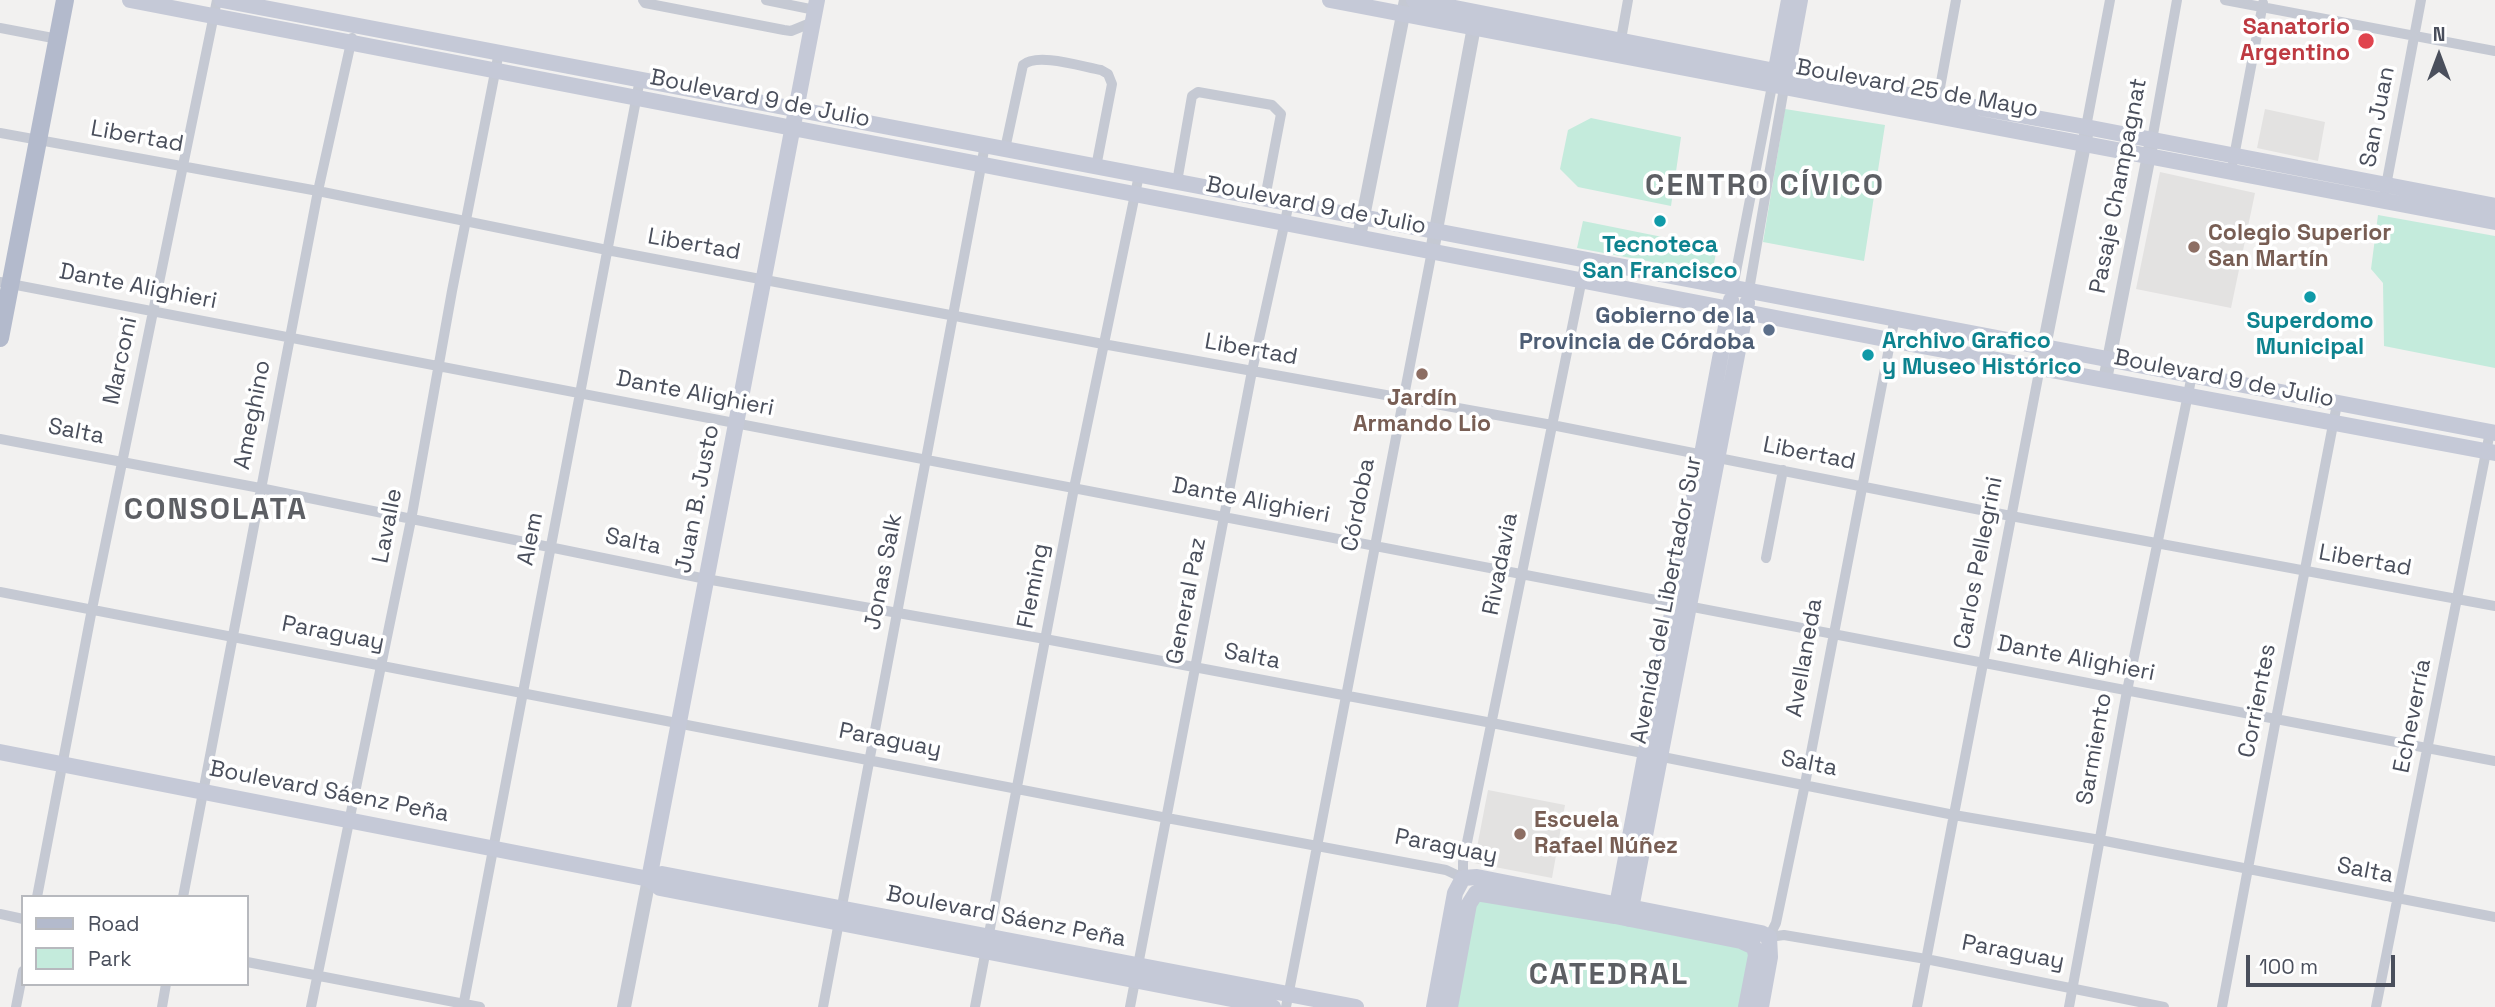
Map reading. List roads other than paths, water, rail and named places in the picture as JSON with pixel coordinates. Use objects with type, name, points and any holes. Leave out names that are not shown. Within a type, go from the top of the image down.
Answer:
[{"type":"main road","points":[[0,338],[5,283],[38,141],[65,0]]},
{"type":"main road","name":"Boulevard 9 de Julio","points":[[130,0],[1890,340],[2491,452]]},
{"type":"main road","name":"Boulevard 9 de Julio","points":[[219,0],[796,108],[1435,233],[1895,317],[2492,433]]},
{"type":"main road","name":"Boulevard 25 de Mayo","points":[[1330,0],[1476,13]]},
{"type":"main road","name":"Boulevard 25 de Mayo","points":[[1414,0],[1619,47],[2385,193],[2495,222]]},
{"type":"main road","points":[[1780,79],[1789,0]]},
{"type":"main road","points":[[1780,79],[1800,0]]},
{"type":"main road","name":"Juan B. Justo","points":[[649,879],[815,11]]},
{"type":"main road","name":"Boulevard 25 de Mayo","points":[[2385,193],[2495,206]]},
{"type":"main road","name":"Avenida del Libertador Sur","points":[[1681,605],[1717,458],[1741,289]]},
{"type":"main road","name":"Avenida del Libertador Sur","points":[[1623,912],[1681,605],[1701,455],[1738,310]]},
{"type":"main road","name":"Boulevard Sáenz Peña","points":[[0,752],[494,847],[649,879],[660,888],[840,915],[1287,1000],[1356,1007]]},
{"type":"main road","name":"Paraguay","points":[[1463,878],[1477,877],[1741,941],[1754,947]]},
{"type":"main road","points":[[1450,1007],[1469,904],[1476,894],[1463,878]]},
{"type":"main road","name":"Rivadavia","points":[[1434,1007],[1455,893],[1463,878]]},
{"type":"main road","name":"Paraguay","points":[[1476,894],[1623,912],[1761,933],[1769,937]]},
{"type":"main road","points":[[1746,1007],[1756,955],[1754,947],[1769,937]]},
{"type":"main road","name":"Avellaneda","points":[[1760,1007],[1770,957],[1769,937]]},
{"type":"main road","name":"Boulevard Sáenz Peña","points":[[1136,973],[1273,1007]]},
{"type":"street","name":"Marconi","points":[[37,895],[121,463],[219,0]]},
{"type":"street","points":[[766,0],[815,11]]},
{"type":"street","points":[[1619,47],[1628,0]]},
{"type":"street","points":[[1936,107],[1956,0]]},
{"type":"street","points":[[2086,135],[2110,0]]},
{"type":"street","name":"Pasaje Champagnat","points":[[2105,380],[2177,0]]},
{"type":"street","points":[[2225,0],[2263,3],[2495,51]]},
{"type":"street","name":"San Juan","points":[[2385,193],[2421,0]]},
{"type":"street","points":[[643,1],[791,31],[815,11]]},
{"type":"street","points":[[2233,164],[2263,3]]},
{"type":"street","points":[[1359,237],[1405,7]]},
{"type":"street","name":"Córdoba","points":[[1287,1000],[1476,13]]},
{"type":"street","name":"Ameghino","points":[[183,895],[318,191],[355,25]]},
{"type":"street","points":[[0,28],[58,39]]},
{"type":"street","name":"Lavalle","points":[[312,1007],[411,520],[499,52]]},
{"type":"street","points":[[1005,149],[1023,65],[1031,59],[1040,59],[1101,70],[1108,74],[1112,83],[1096,167]]},
{"type":"street","name":"Alem","points":[[464,1005],[640,79]]},
{"type":"street","points":[[1741,289],[1780,79]]},
{"type":"street","points":[[1741,289],[1780,79]]},
{"type":"street","points":[[1177,182],[1192,96],[1198,92],[1272,105],[1281,114],[1265,198]]},
{"type":"street","name":"Libertad","points":[[0,133],[318,191],[607,250],[1102,344],[1552,425],[2011,516],[2495,606]]},
{"type":"street","name":"Carlos Pellegrini","points":[[1917,1007],[2086,135]]},
{"type":"street","name":"Jonas Salk","points":[[823,1007],[985,145]]},
{"type":"street","name":"Fleming","points":[[975,1007],[1102,344],[1139,175]]},
{"type":"street","name":"General Paz","points":[[1130,1007],[1252,371],[1289,203]]},
{"type":"street","name":"Rivadavia","points":[[1463,878],[1463,862],[1586,259]]},
{"type":"street","name":"Dante Alighieri","points":[[5,283],[2495,761]]},
{"type":"street","name":"Avellaneda","points":[[1769,937],[1776,923],[1805,784],[1895,317]]},
{"type":"street","name":"Sarmiento","points":[[2069,1007],[2127,691],[2192,375]]},
{"type":"street","name":"Corrientes","points":[[2222,1007],[2337,404]]},
{"type":"street","name":"Echeverría","points":[[2376,1007],[2457,598],[2491,452],[2492,433]]},
{"type":"street","name":"Salta","points":[[0,439],[260,488],[706,579],[1196,667],[2495,917]]},
{"type":"street","points":[[1766,558],[1783,470]]},
{"type":"street","name":"Paraguay","points":[[0,592],[1446,870],[1463,878]]},
{"type":"street","name":"Juan B. Justo","points":[[624,1007],[649,879]]},
{"type":"street","points":[[0,914],[21,919]]},
{"type":"street","name":"Paraguay","points":[[1769,937],[1784,935],[1926,960],[2164,1007]]},
{"type":"street","points":[[248,962],[480,1007]]},
{"type":"street","points":[[16,1007],[21,981]]},
{"type":"street","points":[[162,1007],[166,986]]},
{"type":"place","name":"Sanatorio Argentino","points":[[2366,41]]},
{"type":"place","name":"Tecnoteca San Francisco","points":[[1660,221]]},
{"type":"place","name":"Colegio Superior San Martín","points":[[2194,247]]},
{"type":"place","name":"Superdomo Municipal","points":[[2310,297]]},
{"type":"place","name":"Gobierno de la Provincia de Córdoba","points":[[1769,330]]},
{"type":"place","name":"Archivo Grafico y Museo Histórico","points":[[1868,355]]},
{"type":"place","name":"Jardín Armando Lio","points":[[1422,374]]},
{"type":"place","name":"Escuela Rafael Núñez","points":[[1520,834]]},
{"type":"district","name":"CENTRO CÍVICO","points":[[1765,187]]},
{"type":"district","name":"CONSOLATA","points":[[216,511]]},
{"type":"district","name":"CATEDRAL","points":[[1609,976]]}]
